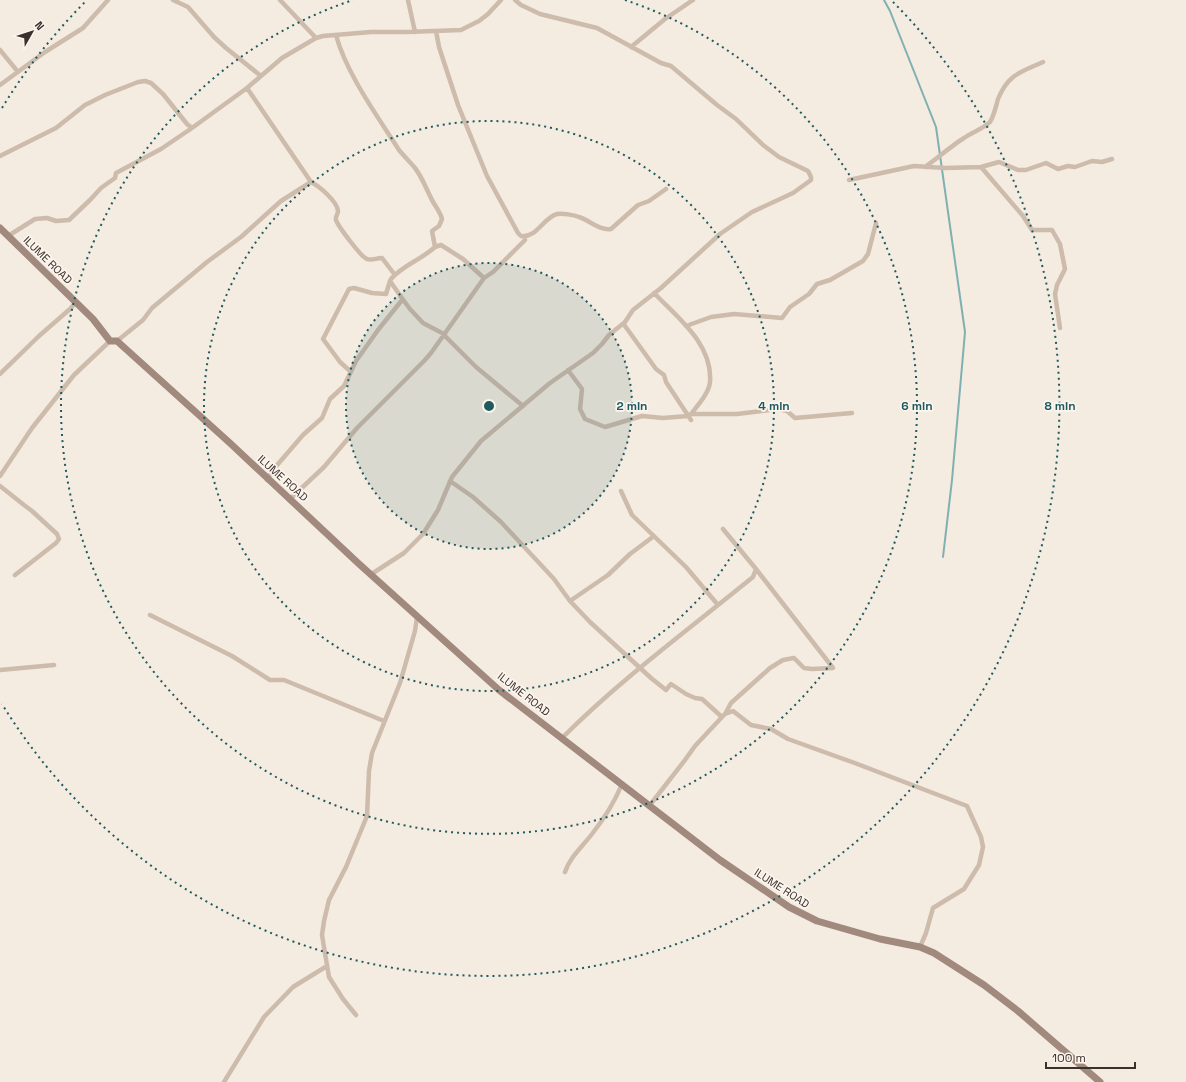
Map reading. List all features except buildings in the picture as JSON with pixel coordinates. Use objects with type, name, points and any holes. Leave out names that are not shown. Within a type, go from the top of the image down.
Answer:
[{"type":"street","points":[[0,84],[84,28],[108,0]]},
{"type":"street","points":[[173,0],[188,7],[214,37],[261,76]]},
{"type":"street","points":[[280,0],[316,38]]},
{"type":"street","points":[[408,0],[415,32]]},
{"type":"street","points":[[8,236],[35,220],[47,218],[69,220],[101,188],[115,178],[116,173],[161,149],[246,88],[282,58],[316,38],[371,32],[461,30],[488,14],[501,0]]},
{"type":"street","points":[[370,575],[404,553],[423,534],[438,510],[450,481],[481,441],[568,370],[593,353],[609,335],[625,322],[634,310],[720,234],[752,212],[779,201],[793,193],[810,180],[811,177],[808,171],[779,157],[763,145],[736,119],[717,106],[672,66],[631,47],[597,28],[540,14],[521,5],[515,0]]},
{"type":"street","points":[[631,47],[665,19],[693,0]]},
{"type":"street","points":[[436,31],[439,47],[458,105],[488,176],[520,236],[525,237],[541,227],[553,216],[558,214],[579,217],[602,228],[611,229],[638,205],[649,201],[666,189]]},
{"type":"street","points":[[336,35],[339,46],[367,100],[399,150],[416,169],[441,215],[442,222],[432,231],[435,247]]},
{"type":"street","points":[[0,50],[18,72]]},
{"type":"street","points":[[925,167],[940,157],[962,138],[990,121],[1008,80],[1021,71],[1043,62]]},
{"type":"street","points":[[0,156],[56,128],[85,105],[105,95],[138,82],[145,81],[151,83],[192,128]]},
{"type":"street","points":[[246,88],[311,182],[320,186],[335,205],[338,211],[336,220],[339,227],[359,253],[366,259],[371,260],[382,258],[395,275]]},
{"type":"street","points":[[849,180],[914,166],[945,168],[981,167],[999,162],[1018,170],[1026,170],[1046,163],[1058,169],[1068,166],[1075,167],[1092,161],[1102,162],[1112,159]]},
{"type":"street","points":[[981,167],[1023,216],[1032,230],[1052,230],[1060,244],[1065,269],[1057,285],[1055,294],[1060,328]]},
{"type":"street","points":[[0,476],[32,428],[70,381],[96,354],[143,320],[152,308],[207,262],[241,237],[281,201],[311,182]]},
{"type":"street","points":[[686,326],[712,317],[734,314],[782,318],[790,308],[809,294],[817,284],[830,280],[863,261],[868,254],[876,223]]},
{"type":"street","name":"ILUME ROAD","points":[[0,228],[114,341],[231,444],[267,480],[370,575],[499,690],[720,860],[789,907],[817,921],[855,933],[920,947],[934,953],[984,985],[1018,1011],[1100,1082]]},
{"type":"street","points":[[289,500],[324,467],[357,428],[424,361],[484,278],[493,272],[525,240]]},
{"type":"street","points":[[350,371],[340,362],[323,339],[349,288],[372,293],[386,294],[390,281],[402,268],[417,260],[435,247],[441,245],[463,259],[484,278]]},
{"type":"street","points":[[390,281],[410,310],[423,323],[444,335],[476,367],[523,406]]},
{"type":"street","points":[[654,293],[686,326],[703,350],[709,371],[710,382],[708,389],[690,417]]},
{"type":"street","points":[[267,480],[272,471],[303,435],[322,418],[330,399],[344,386],[350,371],[378,330],[401,301],[404,301]]},
{"type":"street","points":[[0,374],[76,302]]},
{"type":"street","points":[[625,326],[656,369],[664,374],[666,382],[690,417]]},
{"type":"street","points":[[568,370],[582,389],[581,413],[585,419],[605,427],[642,416],[663,418],[690,417],[737,414],[778,409],[787,411],[795,418],[852,413]]},
{"type":"street","points":[[450,481],[473,497],[501,522],[554,578],[570,601],[590,622],[640,668],[666,690],[671,684],[686,694],[702,699],[724,715]]},
{"type":"street","points":[[0,486],[32,511],[57,534],[59,539],[15,575]]},
{"type":"street","points":[[621,491],[632,515],[686,567],[718,605]]},
{"type":"street","points":[[650,805],[686,760],[695,746],[724,715],[731,703],[770,668],[783,660],[794,658],[804,668],[833,668],[723,529]]},
{"type":"street","points":[[570,601],[608,575],[630,554],[654,536]]},
{"type":"street","points":[[562,738],[588,711],[753,577],[756,569]]},
{"type":"street","points":[[150,615],[232,656],[270,680],[284,680],[384,721]]},
{"type":"street","points":[[356,1015],[336,989],[330,977],[322,935],[325,915],[329,900],[346,867],[367,816],[369,771],[372,753],[400,683],[415,631],[417,617]]},
{"type":"street","points":[[0,670],[54,665]]},
{"type":"street","points":[[724,715],[733,711],[751,725],[771,729],[788,739],[967,806],[981,837],[983,847],[979,865],[964,889],[933,908],[926,933],[920,947]]},
{"type":"street","points":[[565,872],[567,865],[603,818],[618,794],[622,784]]},
{"type":"street","points":[[224,1082],[264,1017],[292,987],[327,966]]},
{"type":"waterway","points":[[884,0],[890,11],[936,127],[965,332],[952,480],[943,557]]}]
